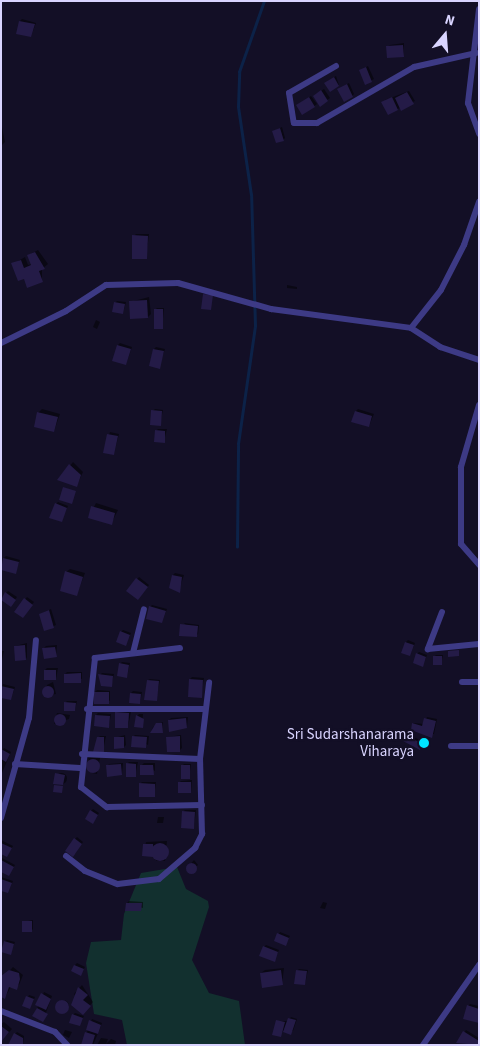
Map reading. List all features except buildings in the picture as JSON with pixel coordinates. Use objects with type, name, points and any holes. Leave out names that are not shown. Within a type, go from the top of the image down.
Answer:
[{"type":"street","points":[[479,9],[476,53],[468,103],[479,134]]},
{"type":"street","points":[[336,66],[288,94],[294,123],[317,123],[414,67],[476,53]]},
{"type":"street","points":[[411,328],[441,290],[464,245],[479,202]]},
{"type":"street","points":[[1,343],[66,311],[106,285],[178,283],[271,308],[411,328],[440,347],[479,360]]},
{"type":"street","points":[[479,405],[461,467],[461,544],[479,565]]},
{"type":"street","points":[[133,653],[144,609]]},
{"type":"street","points":[[442,612],[428,649],[479,644]]},
{"type":"street","points":[[1,818],[29,718],[36,640]]},
{"type":"street","points":[[180,648],[95,658],[80,768],[81,787],[107,807],[202,805]]},
{"type":"street","points":[[462,682],[479,682]]},
{"type":"street","points":[[66,856],[108,882],[159,878],[200,840],[202,805],[200,759],[209,683]]},
{"type":"street","points":[[87,710],[205,709]]},
{"type":"street","points":[[451,746],[479,746]]},
{"type":"street","points":[[82,754],[200,759]]},
{"type":"street","points":[[15,764],[80,768]]},
{"type":"street","points":[[423,1045],[479,965]]},
{"type":"street","points":[[1,1011],[55,1032],[67,1045]]},
{"type":"green space","points":[[177,867],[186,889],[208,901],[209,907],[192,960],[209,993],[239,1001],[245,1045],[127,1045],[122,1020],[94,1014],[86,963],[91,942],[121,940],[124,914],[141,873]]},
{"type":"waterway","points":[[237,547],[238,444],[255,326],[251,195],[238,107],[239,72],[264,1]]},
{"type":"place","name":"Sri Sudarshanarama Viharaya","points":[[424,743]]}]
